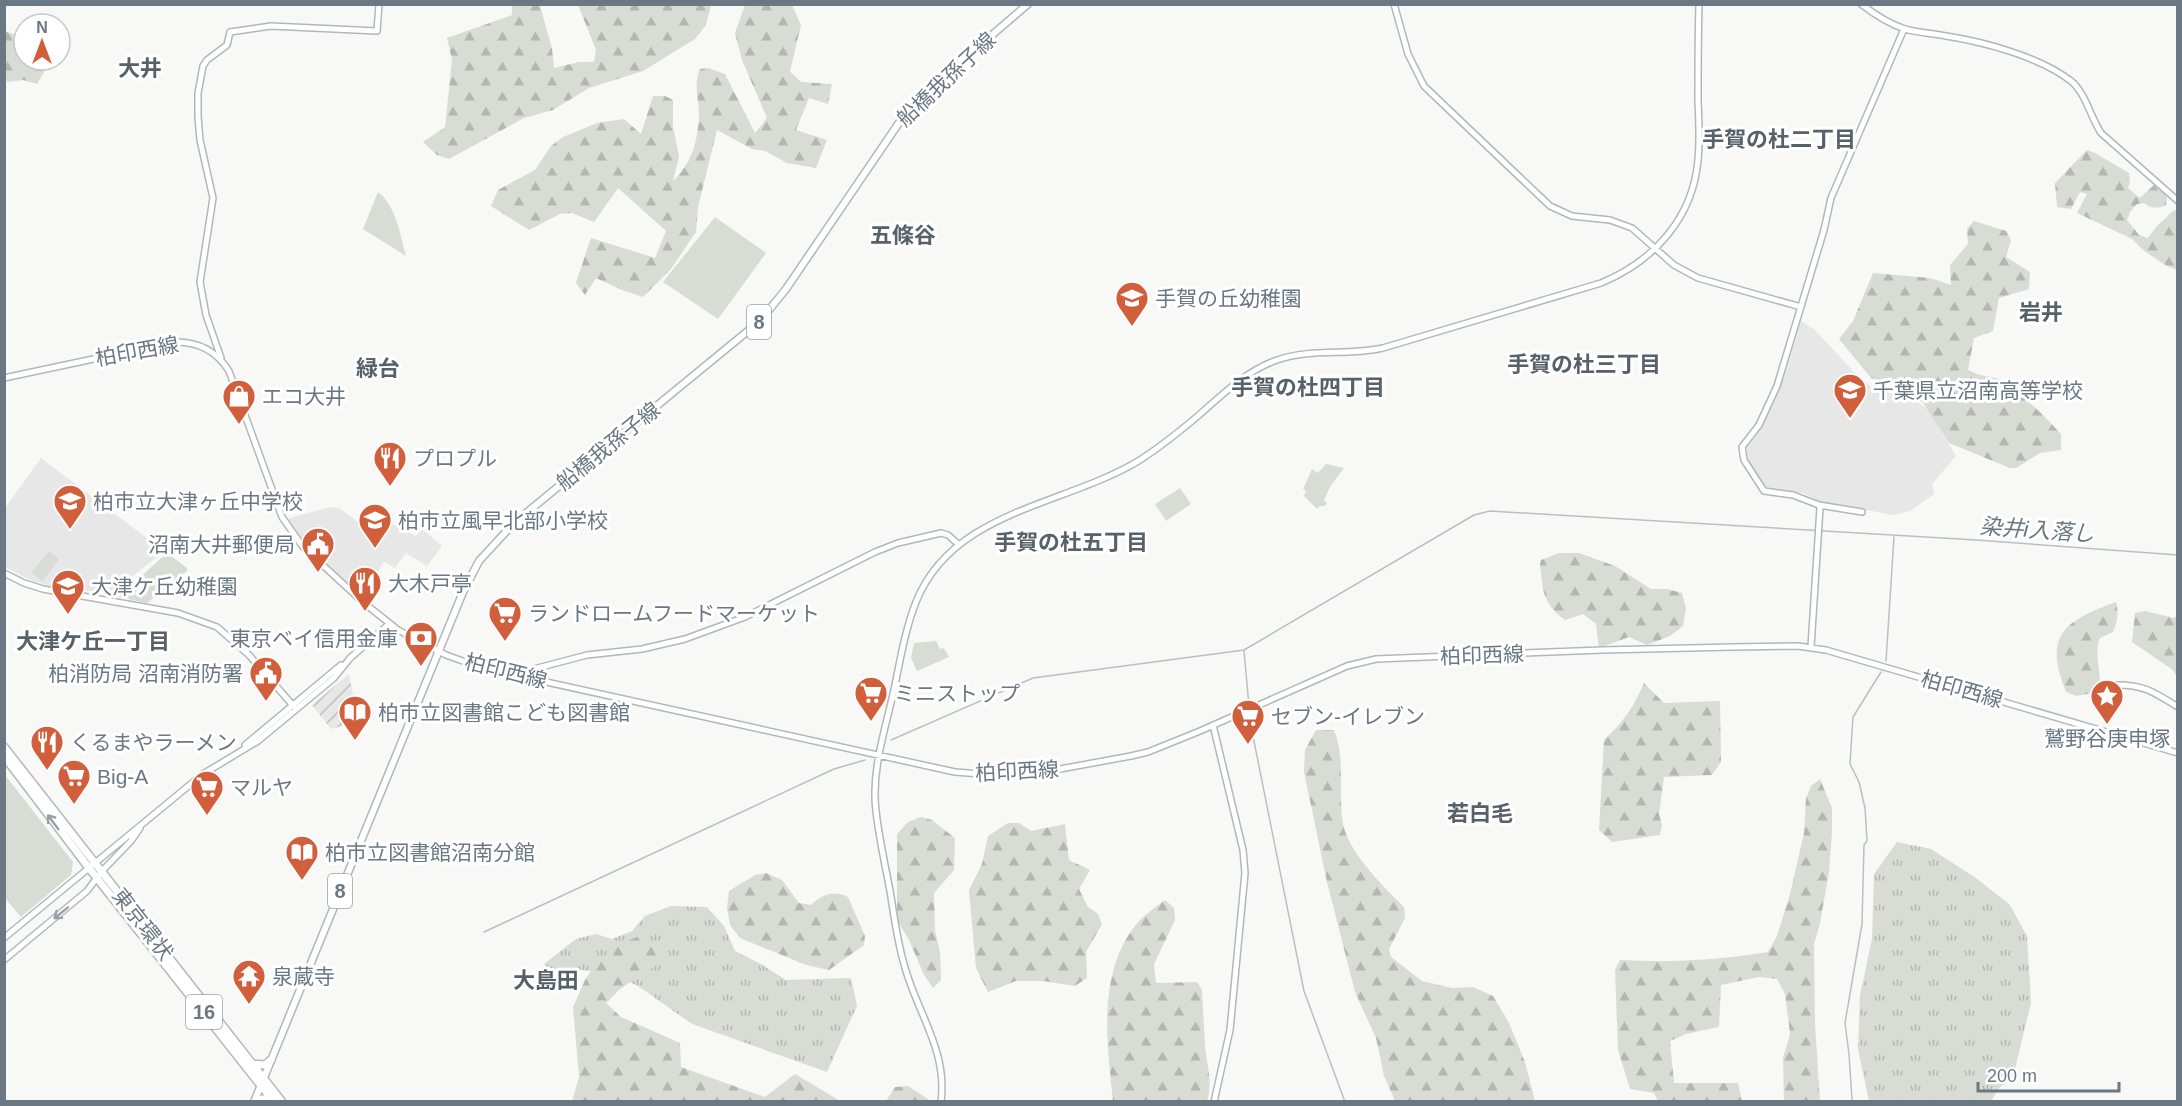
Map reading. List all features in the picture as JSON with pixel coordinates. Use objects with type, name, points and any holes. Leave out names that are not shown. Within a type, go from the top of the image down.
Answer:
[{"type":"highway","name":"東京環状","points":[[4,747],[251,1064],[273,1101]]},
{"type":"highway","name":"東京環状","points":[[4,756],[97,878],[262,1082],[282,1101]]},
{"type":"highway","points":[[251,1064],[265,1065],[271,1060]]},
{"type":"highway","points":[[255,1101],[262,1099],[273,1101]]},
{"type":"main road","name":"船橋我孫子線","points":[[255,1101],[388,771],[472,573],[492,545],[527,512],[760,321],[786,289],[905,114],[928,90],[1028,4]]},
{"type":"street","points":[[221,359],[206,315],[200,282],[213,198],[200,140],[198,117],[198,93],[204,66],[207,60],[226,45],[230,32],[271,27],[377,31],[379,4]]},
{"type":"street","points":[[1394,4],[1408,54],[1425,86],[1550,206],[1572,216],[1622,223],[1641,234],[1674,265],[1698,278],[1801,307]]},
{"type":"street","points":[[941,1101],[942,1076],[938,1050],[909,981],[898,937],[876,810],[875,786],[879,754],[908,627],[916,601],[934,570],[958,544],[999,520],[1097,482],[1135,463],[1170,439],[1239,381],[1261,366],[1303,354],[1354,353],[1383,348],[1602,283],[1632,268],[1665,240],[1681,216],[1688,202],[1696,172],[1699,4]]},
{"type":"street","points":[[1861,4],[1904,29],[1960,38],[1996,48],[2031,60],[2072,82],[2080,92],[2101,133],[2178,201]]},
{"type":"street","points":[[1862,512],[1819,505],[1793,495],[1764,491],[1741,452],[1744,443],[1759,425],[1777,386],[1831,198],[1904,29]]},
{"type":"street","name":"柏印西線","points":[[4,378],[173,342],[196,343],[221,359],[232,377],[286,524],[310,554],[389,624],[439,652],[474,665],[518,676],[968,774],[1033,774],[1148,752],[1347,666],[1376,659],[1602,650],[1811,647],[2178,753]]},
{"type":"street","points":[[1811,647],[1819,505]]},
{"type":"street","points":[[518,676],[526,671],[585,656],[651,647],[707,632],[745,617],[861,558],[898,543],[941,533],[948,535],[958,544]]},
{"type":"street","points":[[4,573],[24,583],[44,589],[178,613],[216,627],[245,650],[294,707]]},
{"type":"street","points":[[4,938],[202,774],[239,750],[294,707],[389,624]]},
{"type":"street","points":[[2114,685],[2145,688],[2178,707]]},
{"type":"street","points":[[1213,725],[1243,850],[1245,873],[1230,1030],[1215,1101]]},
{"type":"street","points":[[4,960],[87,891],[102,871],[131,841],[142,824]]},
{"type":"shaded area","name":"千葉県立沼南高等学校","points":[[1801,321],[1815,330],[1854,372],[1875,390],[1890,385],[1928,409],[1956,456],[1932,484],[1934,494],[1910,511],[1894,515],[1818,501],[1803,493],[1776,491],[1760,482],[1746,455],[1746,448],[1756,436],[1769,412],[1787,369]]},
{"type":"shaded area","name":"柏市立大津ヶ丘中学校","points":[[41,458],[164,551],[111,594],[50,586],[30,580],[5,567],[5,508]]},
{"type":"shaded area","name":"柏市立風早北部小学校","points":[[331,507],[339,508],[373,533],[382,519],[416,536],[422,529],[442,546],[427,566],[406,553],[395,568],[384,562],[370,583],[359,593],[306,544],[288,520]]},
{"type":"shaded area","points":[[349,674],[358,722],[331,729],[312,705]]},
{"type":"green space","points":[[512,5],[540,5],[552,49],[554,68],[579,62],[594,62],[596,50],[578,5],[711,5],[706,25],[695,39],[643,71],[589,88],[553,110],[524,118],[449,159],[437,155],[423,142],[445,127],[452,60],[447,38],[512,15]]},
{"type":"green space","points":[[745,5],[792,5],[801,25],[790,71],[801,82],[832,84],[828,104],[809,98],[796,130],[827,140],[816,168],[787,163],[765,151],[752,149],[717,130],[698,207],[696,232],[671,269],[643,297],[596,278],[585,295],[576,283],[591,238],[655,258],[666,231],[618,188],[594,222],[572,213],[560,214],[529,230],[491,206],[498,190],[535,170],[551,146],[563,137],[597,123],[624,119],[641,134],[653,96],[665,96],[673,100],[673,126],[679,157],[673,181],[685,168],[695,143],[699,116],[697,81],[700,69],[708,68],[725,74],[755,133],[767,118],[742,60],[735,33]]},
{"type":"green space","points":[[5,31],[12,34],[12,72],[44,72],[37,84],[23,80],[7,82]]},
{"type":"green space","points":[[2087,150],[2129,173],[2128,188],[2140,198],[2154,185],[2167,196],[2166,205],[2160,207],[2155,208],[2144,203],[2137,204],[2127,220],[2139,235],[2148,238],[2174,210],[2177,211],[2177,270],[2143,250],[2132,239],[2077,213],[2087,194],[2080,192],[2071,209],[2057,207],[2055,183]]},
{"type":"green space","points":[[378,192],[393,213],[406,256],[363,229]]},
{"type":"green space","points":[[715,217],[766,253],[718,319],[663,282]]},
{"type":"green space","points":[[1974,221],[2006,231],[2011,240],[2006,257],[2030,272],[2029,289],[1999,298],[1993,331],[1974,338],[1968,370],[2000,379],[2041,413],[2061,434],[2061,450],[2040,453],[2016,468],[2010,468],[1949,443],[1923,403],[1889,383],[1871,378],[1839,339],[1853,321],[1873,273],[1930,278],[1951,285],[1950,265],[1968,244],[1967,229]]},
{"type":"green space","points":[[1326,464],[1344,468],[1330,487],[1324,500],[1327,503],[1317,509],[1304,496],[1306,491],[1303,489],[1312,469],[1318,473]]},
{"type":"green space","points":[[1180,488],[1191,504],[1166,521],[1155,504]]},
{"type":"green space","points":[[49,551],[59,559],[43,581],[31,573]]},
{"type":"green space","points":[[167,553],[187,568],[187,571],[147,603],[118,597]]},
{"type":"green space","points":[[1559,553],[1579,553],[1615,566],[1651,589],[1667,589],[1682,593],[1686,608],[1683,626],[1670,636],[1647,645],[1629,637],[1599,648],[1596,624],[1583,614],[1565,620],[1552,608],[1545,595],[1541,560]]},
{"type":"green space","points":[[2116,602],[2117,617],[2113,632],[2100,638],[2098,644],[2099,692],[2076,696],[2066,692],[2059,673],[2057,657],[2058,643],[2063,633],[2083,616]]},
{"type":"green space","points":[[2145,611],[2174,618],[2177,616],[2177,677],[2173,670],[2132,642],[2135,613]]},
{"type":"green space","points":[[936,641],[940,649],[944,648],[949,657],[917,671],[911,658],[914,643]]},
{"type":"green space","points":[[1644,683],[1664,703],[1720,701],[1721,762],[1712,775],[1664,777],[1659,814],[1662,825],[1660,835],[1612,842],[1599,830],[1604,740],[1627,714]]},
{"type":"green space","points":[[1316,730],[1334,730],[1337,740],[1341,762],[1342,817],[1349,841],[1366,866],[1404,907],[1405,918],[1389,949],[1391,957],[1422,981],[1452,988],[1473,987],[1493,996],[1509,1023],[1525,1062],[1535,1101],[1395,1101],[1384,1076],[1376,1038],[1355,992],[1327,882],[1304,772],[1305,750]]},
{"type":"green space","points":[[5,775],[73,862],[71,875],[21,917],[5,898]]},
{"type":"green space","points":[[1820,779],[1832,808],[1832,832],[1829,872],[1814,944],[1815,1024],[1820,1101],[1784,1101],[1783,1058],[1790,1034],[1785,994],[1777,979],[1759,977],[1721,985],[1719,1027],[1686,1034],[1670,1041],[1674,1083],[1738,1083],[1742,1101],[1658,1101],[1654,1093],[1630,1089],[1618,1050],[1615,970],[1620,960],[1694,960],[1768,952],[1777,936],[1790,894],[1804,833],[1806,798],[1811,786]]},
{"type":"green space","points":[[921,817],[932,820],[955,838],[954,870],[934,893],[935,931],[940,952],[941,980],[933,988],[924,975],[909,940],[897,920],[897,834],[908,822]]},
{"type":"green space","points":[[1008,823],[1019,823],[1031,831],[1065,824],[1069,860],[1090,870],[1079,889],[1088,907],[1098,914],[1102,924],[1086,952],[1087,978],[1075,986],[1043,981],[1016,981],[988,992],[976,968],[969,890],[982,864],[988,836]]},
{"type":"green space","points":[[1897,842],[1931,849],[1976,878],[2010,905],[2027,936],[2031,1003],[2013,1077],[1999,1088],[1991,1101],[1869,1101],[1858,1049],[1860,995],[1872,939],[1874,874]]},
{"type":"green space","points":[[766,873],[782,880],[799,903],[811,905],[820,898],[832,894],[848,897],[865,936],[864,945],[829,970],[806,965],[740,938],[730,925],[727,908],[729,891],[755,875]]},
{"type":"green space","points":[[1165,900],[1174,908],[1175,920],[1154,964],[1156,983],[1197,982],[1202,990],[1205,1046],[1210,1081],[1209,1094],[1207,1101],[1113,1101],[1107,1031],[1111,983],[1116,961],[1126,939],[1140,920]]},
{"type":"green space","points":[[671,906],[707,907],[724,926],[735,951],[786,980],[851,978],[857,1006],[827,1072],[692,1024],[638,986],[613,974],[575,969],[553,978],[544,964],[576,939],[596,934],[612,939],[632,931],[645,916]]},
{"type":"green space","points":[[637,937],[649,938],[660,963],[620,989],[606,1003],[621,1017],[680,1043],[681,1067],[765,1097],[795,1074],[840,1101],[572,1101],[579,1077],[573,1007],[585,980],[597,962],[620,944]]},
{"type":"green space","points":[[908,1086],[931,1101],[886,1101],[895,1087]]},
{"type":"waterway","name":"染井i入落し","points":[[891,740],[1033,678],[1244,650],[1474,515],[1490,511],[1976,540],[2178,555]]},
{"type":"waterway","points":[[1886,661],[1894,537]]},
{"type":"waterway","points":[[1244,651],[1249,706]]},
{"type":"waterway","points":[[1852,1100],[1845,1023],[1862,924],[1864,845],[1867,841],[1865,808],[1859,782],[1850,764],[1853,717],[1881,672]]},
{"type":"waterway","points":[[1250,711],[1251,726],[1304,991],[1345,1102]]},
{"type":"waterway","points":[[484,932],[834,769],[865,760]]},
{"type":"place","name":"手賀の丘幼稚園","points":[[1132,327]]},
{"type":"place","name":"千葉県立沼南高等学校","points":[[1850,419]]},
{"type":"place","name":"エコ大井","points":[[239,425]]},
{"type":"place","name":"プロプル","points":[[390,487]]},
{"type":"place","name":"柏市立大津ヶ丘中学校","points":[[70,530]]},
{"type":"place","name":"柏市立風早北部小学校","points":[[375,549]]},
{"type":"place","name":"沼南大井郵便局","points":[[318,573]]},
{"type":"place","name":"大木戸亭","points":[[365,612]]},
{"type":"place","name":"大津ケ丘幼稚園","points":[[68,615]]},
{"type":"place","name":"ランドロームフードマーケット","points":[[505,642]]},
{"type":"place","name":"東京ベイ信用金庫","points":[[421,667]]},
{"type":"place","name":"柏消防局 沼南消防署","points":[[266,702]]},
{"type":"place","name":"ミニストップ","points":[[871,722]]},
{"type":"place","name":"鷲野谷庚申塚","points":[[2107,725]]},
{"type":"place","name":"柏市立図書館こども図書館","points":[[355,741]]},
{"type":"place","name":"セブン-イレブン","points":[[1248,745]]},
{"type":"place","name":"くるまやラーメン","points":[[47,771]]},
{"type":"place","name":"Big-A","points":[[74,805]]},
{"type":"place","name":"マルヤ","points":[[207,816]]},
{"type":"place","name":"柏市立図書館沼南分館","points":[[302,881]]},
{"type":"place","name":"泉蔵寺","points":[[249,1005]]},
{"type":"district","name":"大井","points":[[140,68]]},
{"type":"district","name":"手賀の杜二丁目","points":[[1779,139]]},
{"type":"district","name":"五條谷","points":[[903,235]]},
{"type":"district","name":"岩井","points":[[2041,312]]},
{"type":"district","name":"手賀の杜三丁目","points":[[1584,364]]},
{"type":"district","name":"緑台","points":[[378,368]]},
{"type":"district","name":"手賀の杜四丁目","points":[[1308,387]]},
{"type":"district","name":"手賀の杜五丁目","points":[[1071,542]]},
{"type":"district","name":"大津ケ丘一丁目","points":[[93,641]]},
{"type":"district","name":"若白毛","points":[[1480,813]]},
{"type":"district","name":"大島田","points":[[546,980]]}]
